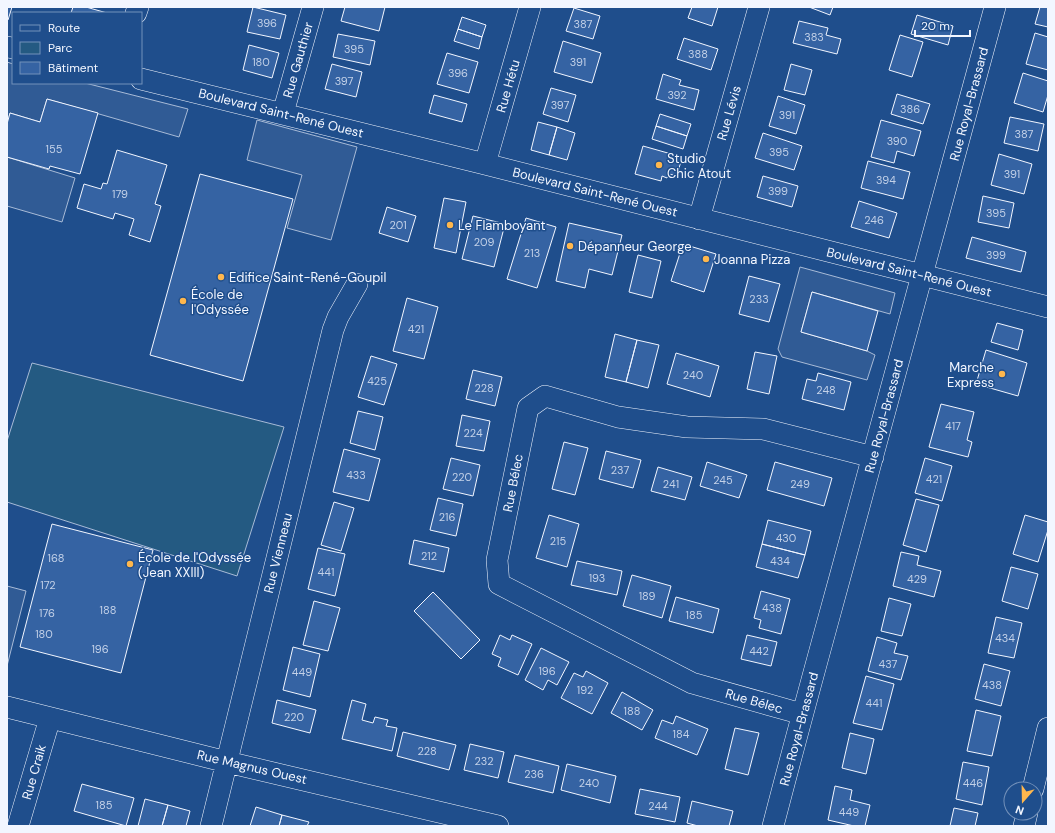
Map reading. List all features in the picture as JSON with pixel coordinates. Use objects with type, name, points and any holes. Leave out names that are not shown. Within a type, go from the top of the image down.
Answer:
[{"type":"street","name":"Rue Gauthier","points":[[283,114],[313,7]]},
{"type":"street","name":"Rue Hétu","points":[[485,164],[530,7]]},
{"type":"street","name":"Rue Lévis","points":[[700,219],[759,7]]},
{"type":"street","name":"Rue Royal-Brassard","points":[[774,826],[802,714],[995,7]]},
{"type":"street","name":"Boulevard Saint-René Ouest","points":[[142,79],[485,164],[1048,308]]},
{"type":"street","name":"Rue Vienneau","points":[[211,826],[333,330],[338,317],[357,284]]},
{"type":"street","name":"Rue Bélec","points":[[802,714],[692,683],[499,584],[497,560],[528,408],[545,396],[618,417],[687,427],[764,429],[873,457]]},
{"type":"street","name":"Rue Magnus Ouest","points":[[7,707],[227,762],[431,818],[498,826]]},
{"type":"street","name":"Rue Craik","points":[[18,826],[50,718]]},
{"type":"street","points":[[1035,781],[1048,728]]},
{"type":"green space","points":[[32,363],[284,427],[237,576],[7,502],[7,441]]},
{"type":"shaded area","points":[[7,62],[12,64],[12,84],[89,84],[188,109],[179,137],[47,99],[40,122],[10,113],[7,124]]},
{"type":"shaded area","points":[[257,120],[357,147],[331,240],[287,228],[302,175],[247,160]]},
{"type":"shaded area","points":[[7,157],[75,178],[62,222],[7,206]]},
{"type":"shaded area","points":[[800,267],[895,293],[890,314],[812,292],[801,332],[867,351],[875,355],[867,380],[782,357],[778,349]]},
{"type":"shaded area","points":[[7,586],[26,591],[7,666]]},
{"type":"building","points":[[7,7],[12,7],[8,20],[7,20]]},
{"type":"building","points":[[73,7],[86,7],[104,12],[71,12]]},
{"type":"building","points":[[253,7],[286,15],[280,39],[247,32]]},
{"type":"building","points":[[345,7],[385,7],[379,31],[341,21]]},
{"type":"building","points":[[692,7],[718,7],[712,26],[688,18]]},
{"type":"building","points":[[809,7],[833,7],[830,15]]},
{"type":"building","points":[[1040,7],[1048,7],[1048,27],[1035,24]]},
{"type":"building","points":[[574,8],[600,16],[593,39],[566,31]]},
{"type":"building","points":[[917,15],[953,26],[948,45],[911,34]]},
{"type":"building","points":[[462,17],[486,25],[482,37],[458,29]]},
{"type":"building","points":[[799,21],[828,28],[826,35],[841,39],[837,54],[793,43]]},
{"type":"building","points":[[458,29],[482,37],[479,49],[454,41]]},
{"type":"building","points":[[1035,33],[1048,37],[1048,70],[1026,64]]},
{"type":"building","points":[[338,34],[375,41],[370,65],[333,57]]},
{"type":"building","points":[[900,35],[923,42],[912,77],[889,70]]},
{"type":"building","points":[[684,38],[718,49],[711,70],[677,59]]},
{"type":"building","points":[[563,41],[601,53],[592,83],[554,72]]},
{"type":"building","points":[[249,45],[279,53],[272,78],[243,70]]},
{"type":"building","points":[[447,53],[478,62],[469,93],[437,84]]},
{"type":"building","points":[[332,64],[362,72],[356,97],[325,89]]},
{"type":"building","points":[[791,64],[812,70],[805,95],[784,90]]},
{"type":"building","points":[[1023,73],[1048,81],[1048,95],[1043,112],[1014,103]]},
{"type":"building","points":[[663,74],[681,80],[679,85],[699,90],[694,110],[656,99]]},
{"type":"building","points":[[551,88],[576,95],[568,122],[543,114]]},
{"type":"building","points":[[897,94],[930,104],[923,124],[891,114]]},
{"type":"building","points":[[434,95],[467,104],[462,122],[429,113]]},
{"type":"building","points":[[778,96],[805,105],[796,134],[769,126]]},
{"type":"building","points":[[47,99],[98,113],[80,174],[50,166],[49,169],[7,157],[7,124],[10,113],[40,122]]},
{"type":"building","points":[[660,114],[691,124],[687,136],[656,126]]},
{"type":"building","points":[[1010,117],[1044,124],[1038,151],[1004,143]]},
{"type":"building","points":[[881,120],[921,131],[914,156],[897,151],[894,163],[871,157]]},
{"type":"building","points":[[538,122],[557,127],[549,155],[531,150]]},
{"type":"building","points":[[656,126],[687,136],[683,149],[652,139]]},
{"type":"building","points":[[557,127],[575,133],[567,160],[549,155]]},
{"type":"building","points":[[763,133],[802,146],[794,170],[755,158]]},
{"type":"building","name":"Studio Chic Atout","points":[[643,146],[682,157],[677,176],[669,174],[667,178],[662,176],[661,181],[635,174]]},
{"type":"building","points":[[117,150],[167,165],[155,204],[161,206],[150,242],[129,235],[134,219],[115,213],[113,219],[77,208],[84,184],[101,189],[103,183],[107,184]]},
{"type":"building","points":[[999,154],[1032,164],[1024,194],[991,185]]},
{"type":"building","points":[[868,161],[910,172],[903,199],[861,188]]},
{"type":"building","name":"Edifice Saint-René-Goupil","points":[[200,174],[293,199],[243,381],[150,355]]},
{"type":"building","points":[[763,176],[798,186],[792,207],[757,197]]},
{"type":"building","points":[[983,196],[1014,203],[1009,228],[978,222]]},
{"type":"building","name":"Le Flamboyant","points":[[444,198],[466,202],[456,253],[434,248]]},
{"type":"building","points":[[859,201],[897,213],[889,238],[851,227]]},
{"type":"building","points":[[387,207],[416,216],[408,242],[379,233]]},
{"type":"building","points":[[473,216],[505,224],[494,267],[462,259]]},
{"type":"building","points":[[526,218],[556,227],[537,288],[507,279]]},
{"type":"building","points":[[569,223],[622,235],[612,275],[589,269],[585,288],[556,281]]},
{"type":"building","points":[[972,237],[1026,252],[1021,272],[966,258]]},
{"type":"building","points":[[683,244],[716,254],[704,292],[671,281]]},
{"type":"building","points":[[638,255],[661,261],[652,298],[629,292]]},
{"type":"building","points":[[749,276],[780,284],[769,322],[739,314]]},
{"type":"building","points":[[812,292],[878,311],[867,351],[801,332]]},
{"type":"building","points":[[407,298],[438,307],[424,359],[393,351]]},
{"type":"building","points":[[997,323],[1023,330],[1018,350],[991,342]]},
{"type":"building","points":[[615,334],[637,340],[626,382],[605,377]]},
{"type":"building","points":[[637,340],[659,345],[648,388],[626,382]]},
{"type":"building","name":"Marche Express","points":[[986,350],[1027,363],[1018,396],[976,384]]},
{"type":"building","points":[[755,352],[777,356],[769,394],[747,389]]},
{"type":"building","points":[[676,353],[719,366],[710,397],[667,384]]},
{"type":"building","points":[[371,356],[397,364],[384,405],[358,397]]},
{"type":"building","points":[[473,370],[502,377],[495,406],[466,399]]},
{"type":"building","points":[[818,373],[851,382],[844,410],[802,399],[807,379],[816,381]]},
{"type":"building","points":[[941,404],[974,412],[967,440],[972,442],[968,457],[929,447]]},
{"type":"building","points":[[358,411],[383,417],[375,450],[350,443]]},
{"type":"building","points":[[462,415],[490,421],[484,451],[456,446]]},
{"type":"building","points":[[564,442],[588,448],[575,495],[552,489]]},
{"type":"building","points":[[344,449],[380,459],[369,501],[333,492]]},
{"type":"building","points":[[606,451],[641,460],[633,488],[599,479]]},
{"type":"building","points":[[451,458],[480,465],[473,496],[443,489]]},
{"type":"building","points":[[925,458],[952,466],[942,501],[915,493]]},
{"type":"building","points":[[707,462],[747,475],[739,498],[700,486]]},
{"type":"building","points":[[775,462],[832,478],[824,506],[767,490]]},
{"type":"building","points":[[658,467],[692,477],[685,500],[651,491]]},
{"type":"building","points":[[438,498],[463,504],[456,536],[430,530]]},
{"type":"building","points":[[916,499],[939,505],[926,552],[903,545]]},
{"type":"building","points":[[334,502],[354,508],[341,551],[321,545]]},
{"type":"building","points":[[549,515],[579,524],[567,567],[536,558]]},
{"type":"building","points":[[1025,515],[1048,522],[1048,530],[1038,562],[1013,554]]},
{"type":"building","points":[[768,520],[811,531],[805,555],[762,544]]},
{"type":"building","points":[[52,524],[153,550],[121,673],[20,647]]},
{"type":"building","points":[[414,540],[449,548],[444,572],[409,564]]},
{"type":"building","points":[[762,544],[805,555],[798,578],[756,567]]},
{"type":"building","points":[[318,548],[345,554],[335,596],[308,589]]},
{"type":"building","points":[[901,552],[919,556],[917,565],[941,571],[934,597],[893,586]]},
{"type":"building","points":[[577,561],[622,571],[617,595],[571,585]]},
{"type":"building","points":[[1011,567],[1038,574],[1028,609],[1002,601]]},
{"type":"building","points":[[632,575],[671,586],[662,618],[623,606]]},
{"type":"building","points":[[761,591],[790,599],[781,634],[759,628],[761,620],[754,618]]},
{"type":"building","points":[[433,592],[480,640],[461,659],[414,611]]},
{"type":"building","points":[[676,597],[719,609],[713,633],[669,621]]},
{"type":"building","points":[[889,598],[911,604],[902,636],[881,631]]},
{"type":"building","points":[[314,601],[340,608],[328,651],[303,645]]},
{"type":"building","points":[[996,617],[1022,623],[1014,658],[988,653]]},
{"type":"building","points":[[500,635],[510,640],[512,635],[532,644],[518,675],[498,666],[501,658],[492,654]]},
{"type":"building","points":[[747,635],[777,642],[771,666],[741,659]]},
{"type":"building","points":[[877,637],[897,643],[894,653],[908,656],[901,680],[868,671]]},
{"type":"building","points":[[293,647],[320,654],[310,697],[283,690]]},
{"type":"building","points":[[541,648],[569,662],[557,685],[548,680],[543,690],[525,680]]},
{"type":"building","points":[[984,664],[1010,671],[1001,706],[975,699]]},
{"type":"building","points":[[586,671],[608,683],[592,714],[561,698],[574,673],[583,677]]},
{"type":"building","points":[[866,676],[894,684],[882,730],[853,723]]},
{"type":"building","points":[[622,692],[653,710],[642,730],[611,713]]},
{"type":"building","points":[[277,700],[316,710],[310,733],[272,723]]},
{"type":"building","points":[[352,700],[366,704],[362,720],[373,723],[375,717],[388,720],[386,726],[397,728],[392,751],[342,739]]},
{"type":"building","points":[[976,710],[1001,716],[992,756],[967,751]]},
{"type":"building","points":[[676,716],[708,729],[697,755],[655,738],[662,720],[673,724]]},
{"type":"building","points":[[735,728],[759,733],[748,775],[725,769]]},
{"type":"building","points":[[403,732],[456,745],[449,770],[397,756]]},
{"type":"building","points":[[850,733],[874,739],[866,774],[842,768]]},
{"type":"building","points":[[470,744],[504,752],[498,778],[464,770]]},
{"type":"building","points":[[515,755],[559,766],[553,793],[508,782]]},
{"type":"building","points":[[963,762],[989,767],[982,805],[956,799]]},
{"type":"building","points":[[567,764],[616,776],[610,803],[561,790]]},
{"type":"building","points":[[82,784],[134,798],[126,826],[74,811]]},
{"type":"building","points":[[835,786],[852,790],[850,800],[870,805],[865,826],[854,826],[828,820]]},
{"type":"building","points":[[640,789],[680,797],[675,822],[635,814]]},
{"type":"building","points":[[145,799],[168,805],[162,826],[138,826]]},
{"type":"building","points":[[692,801],[733,811],[729,826],[698,826],[687,823]]},
{"type":"building","points":[[168,805],[190,811],[186,826],[162,826]]},
{"type":"building","points":[[256,807],[282,815],[279,826],[250,826]]},
{"type":"building","points":[[954,808],[978,813],[975,826],[950,826]]},
{"type":"building","points":[[282,815],[309,822],[307,826],[279,826]]},
{"type":"place","name":"Studio Chic Atout","points":[[659,165]]},
{"type":"place","name":"Le Flamboyant","points":[[450,225]]},
{"type":"place","name":"Dépanneur George","points":[[570,246]]},
{"type":"place","name":"Joanna Pizza","points":[[706,259]]},
{"type":"place","name":"Edifice Saint-René-Goupil","points":[[221,277]]},
{"type":"place","name":"École de l'Odyssée","points":[[183,301]]},
{"type":"place","name":"Marche Express","points":[[1002,374]]},
{"type":"place","name":"École de l'Odyssée (Jean XXIII)","points":[[130,564]]}]
